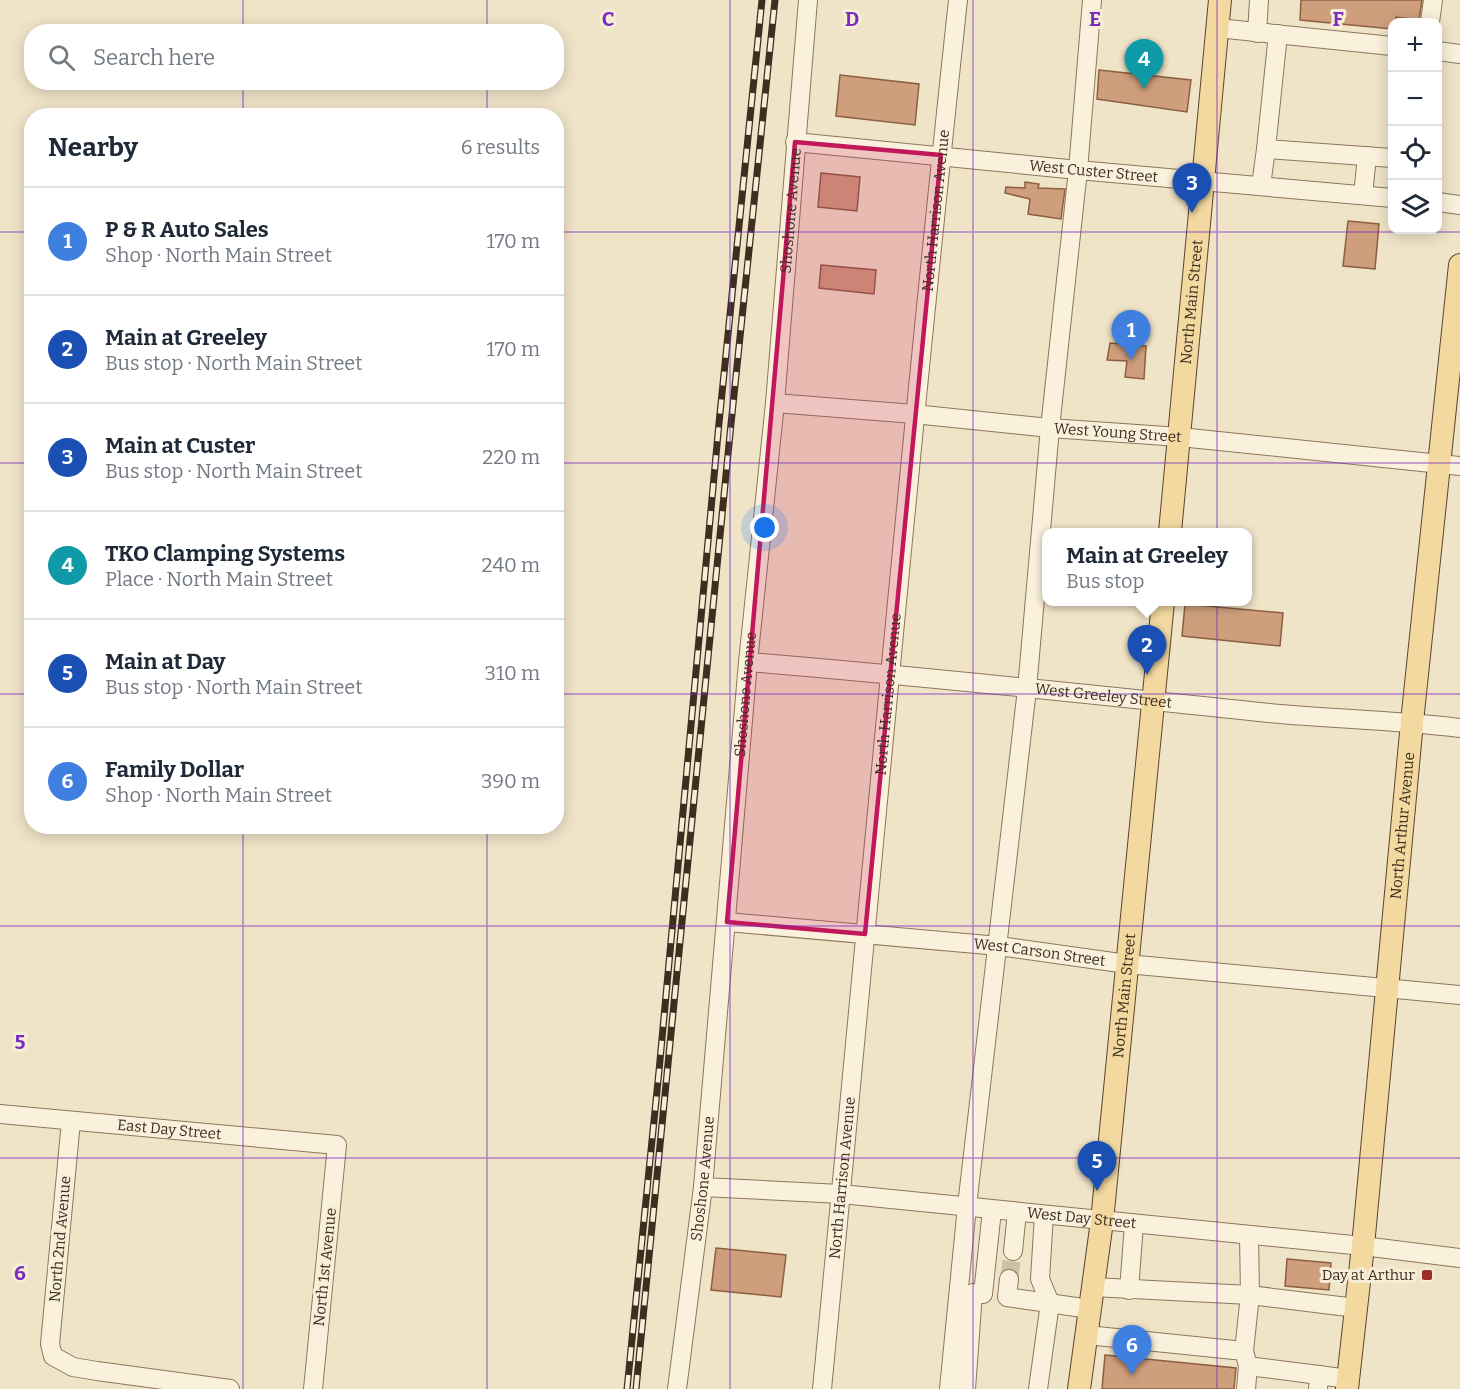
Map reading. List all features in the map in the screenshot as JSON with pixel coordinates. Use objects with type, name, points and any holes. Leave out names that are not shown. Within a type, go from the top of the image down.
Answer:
[{"type":"main road","name":"North Main Street","points":[[1170,528],[1220,0]]},
{"type":"main road","name":"North Arthur Avenue","points":[[1348,1384],[1364,1246],[1412,722],[1449,465],[1460,265]]},
{"type":"main road","name":"North Main Street","points":[[1079,1389],[1102,1221],[1163,606]]},
{"type":"street","name":"Shoshone Avenue","points":[[677,1389],[703,1187],[748,662],[775,403],[808,0]]},
{"type":"street","name":"North Harrison Avenue","points":[[822,1389],[914,414],[958,0]]},
{"type":"street","points":[[966,1389],[972,1293],[967,1206],[1028,689],[1050,428],[1078,170],[1092,0]]},
{"type":"street","points":[[1257,33],[1259,0]]},
{"type":"street","points":[[1431,18],[1433,0]]},
{"type":"street","points":[[1217,28],[1388,46]]},
{"type":"street","points":[[1261,186],[1278,34]]},
{"type":"street","points":[[1442,52],[1460,54]]},
{"type":"street","name":"West Custer Street","points":[[795,142],[1388,198]]},
{"type":"street","points":[[1266,149],[1388,158]]},
{"type":"street","points":[[1363,195],[1367,156]]},
{"type":"street","points":[[1442,203],[1460,205]]},
{"type":"street","name":"West Young Street","points":[[775,403],[1050,428],[1180,437],[1449,465]]},
{"type":"street","name":"West Greeley Street","points":[[748,662],[1154,699],[1272,713],[1412,722],[1460,728]]},
{"type":"street","name":"West Carson Street","points":[[727,922],[999,946],[1127,964],[1460,995]]},
{"type":"street","name":"East Day Street","points":[[0,1113],[337,1145]]},
{"type":"street","name":"North 2nd Avenue","points":[[71,1121],[50,1344],[53,1356],[73,1366],[97,1371],[230,1389]]},
{"type":"street","name":"North 1st Avenue","points":[[313,1389],[337,1145]]},
{"type":"street","name":"West Day Street","points":[[703,1187],[841,1194],[1364,1246],[1460,1258]]},
{"type":"street","points":[[949,1389],[992,1210]]},
{"type":"street","points":[[1013,1251],[1017,1212]]},
{"type":"street","points":[[1038,1389],[1050,1303],[1041,1279],[1044,1215]]},
{"type":"street","points":[[1129,1290],[1134,1224]]},
{"type":"street","points":[[1246,1389],[1251,1295],[1249,1235]]},
{"type":"street","points":[[1007,1297],[1009,1279]]},
{"type":"street","points":[[972,1293],[1050,1303],[1092,1298],[1129,1290],[1251,1295],[1356,1308]]},
{"type":"street","points":[[1086,1335],[1246,1358],[1318,1382],[1348,1384]]},
{"type":"highlighted area","points":[[795,142],[941,155],[865,934],[727,922]]},
{"type":"building","points":[[1301,0],[1422,0],[1419,18],[1388,18],[1388,29],[1300,20]]},
{"type":"building","points":[[1099,70],[1191,80],[1187,112],[1097,99]]},
{"type":"building","points":[[840,75],[919,84],[915,125],[836,116]]},
{"type":"building","points":[[821,173],[860,177],[857,211],[818,207]]},
{"type":"building","points":[[1025,182],[1039,184],[1038,188],[1065,189],[1061,219],[1028,214],[1030,199],[1005,193],[1006,187],[1025,188]]},
{"type":"building","points":[[1348,221],[1379,224],[1375,269],[1343,266]]},
{"type":"building","points":[[821,265],[876,270],[874,294],[819,288]]},
{"type":"building","points":[[1110,343],[1146,346],[1144,379],[1125,377],[1127,361],[1107,360]]},
{"type":"building","points":[[1185,606],[1283,613],[1280,646],[1182,636]]},
{"type":"building","points":[[716,1248],[786,1255],[781,1297],[711,1290]]},
{"type":"building","points":[[1287,1259],[1331,1263],[1329,1290],[1285,1286]]},
{"type":"building","points":[[1105,1355],[1236,1368],[1234,1389],[1102,1389]]},
{"type":"tunnel","points":[[1009,1279],[1013,1251]]},
{"type":"railway","points":[[627,1389],[719,423],[762,0]]},
{"type":"railway","points":[[636,1389],[775,0]]},
{"type":"place","name":"TKO Clamping Systems","points":[[1144,89]]},
{"type":"place","name":"Main at Custer","points":[[1192,213]]},
{"type":"place","name":"P & R Auto Sales","points":[[1131,360]]},
{"type":"place","name":"Main at Greeley","points":[[1147,675]]},
{"type":"place","name":"Main at Day","points":[[1097,1191]]},
{"type":"place","name":"Day at Arthur","points":[[1427,1275]]},
{"type":"place","name":"Family Dollar","points":[[1132,1375]]}]
